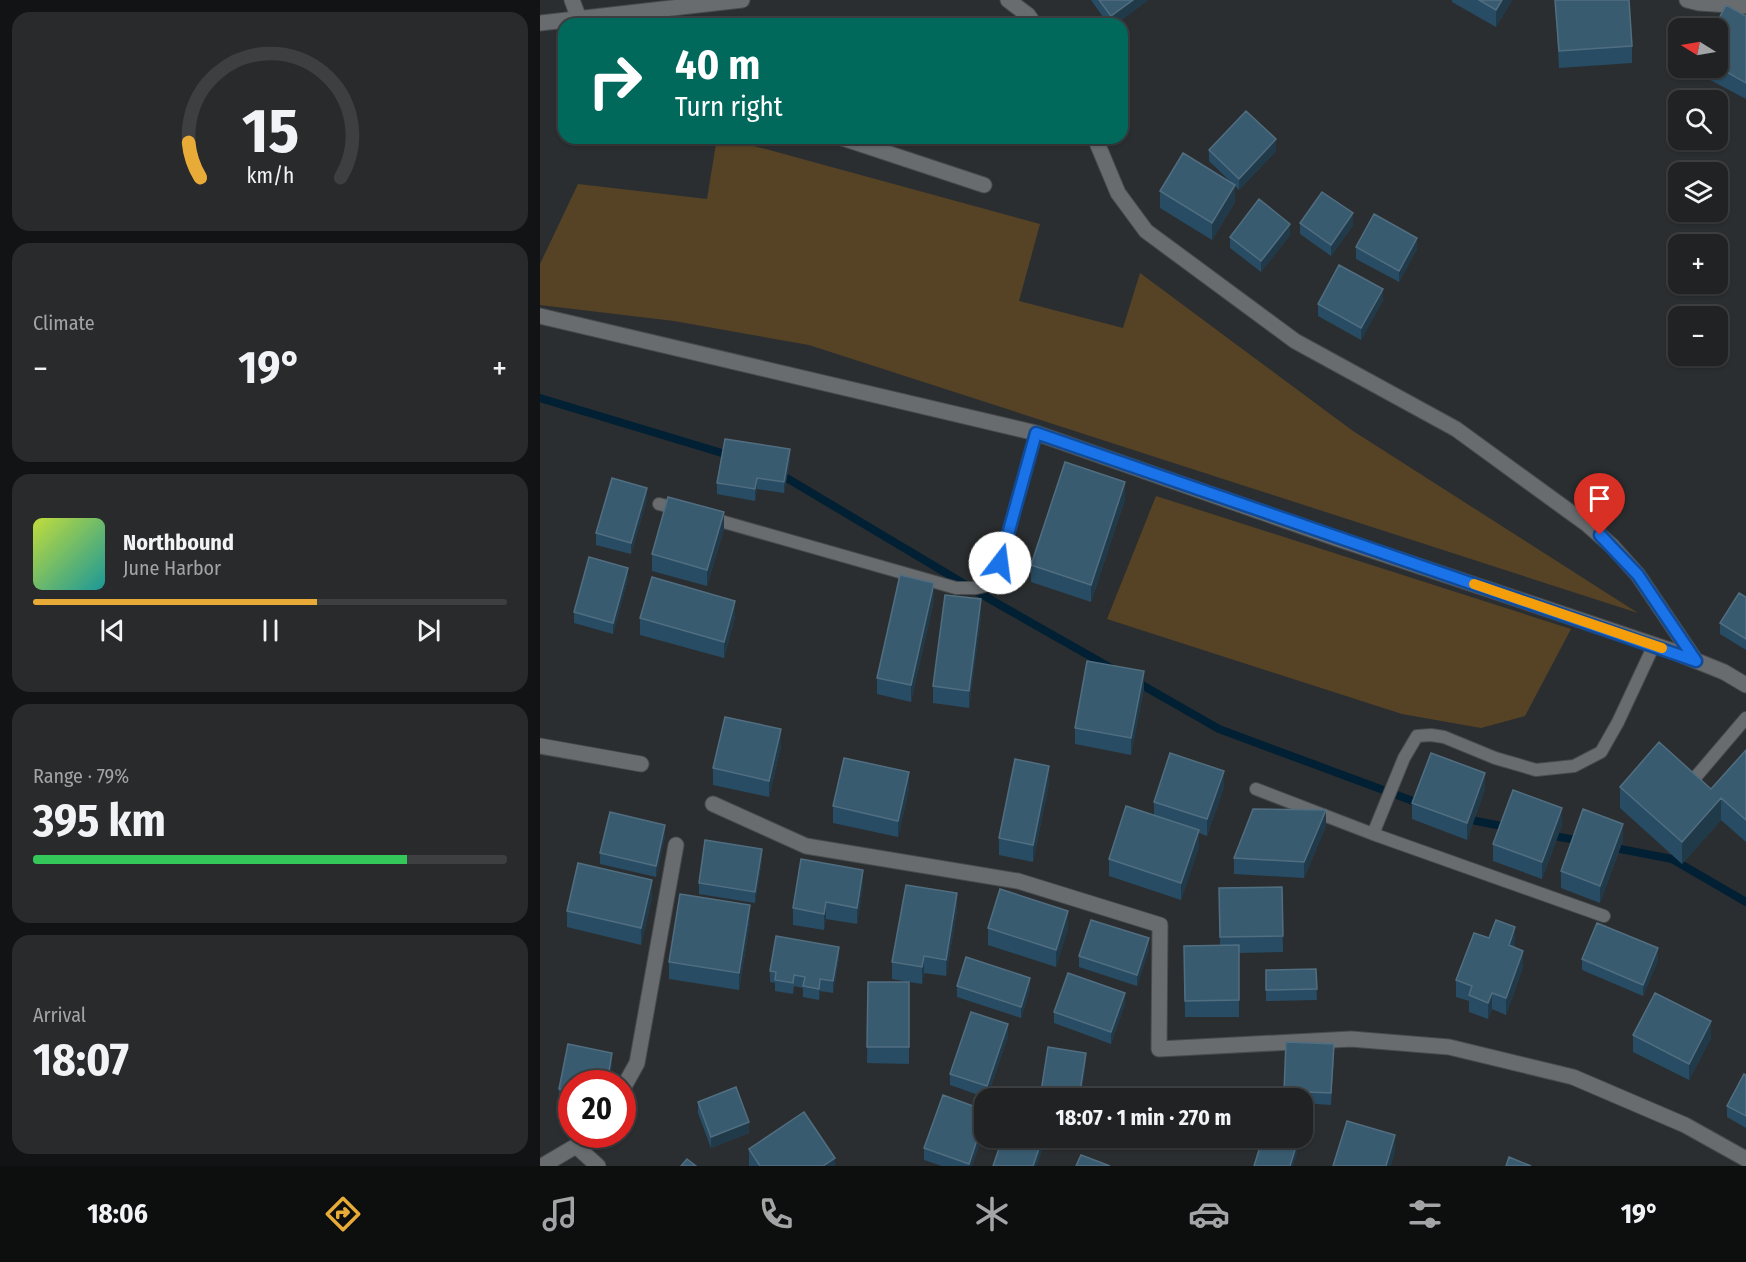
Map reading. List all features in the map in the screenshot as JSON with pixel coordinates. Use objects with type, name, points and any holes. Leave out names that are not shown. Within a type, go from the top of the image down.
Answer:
[{"type":"street","points":[[572,0],[579,18]]},
{"type":"street","points":[[609,18],[742,0]]},
{"type":"street","points":[[1008,0],[1030,18]]},
{"type":"street","points":[[1687,0],[1746,6]]},
{"type":"street","points":[[540,23],[558,23]]},
{"type":"street","points":[[860,144],[984,185]]},
{"type":"street","points":[[1098,144],[1118,193],[1146,231],[1295,341],[1456,429],[1588,525],[1612,546],[1638,575],[1696,661]]},
{"type":"street","points":[[540,316],[1036,433],[1338,539],[1654,645],[1724,672],[1746,685]]},
{"type":"street","points":[[540,746],[641,764]]},
{"type":"street","points":[[713,804],[806,846],[1018,881],[1160,925],[1159,1049],[1351,1039],[1449,1047],[1573,1077],[1684,1125],[1746,1160]]},
{"type":"street","points":[[633,1070],[637,1063],[676,845]]},
{"type":"street","points":[[542,1166],[573,1148]]},
{"type":"street","points":[[578,1148],[598,1166]]},
{"type":"lane","points":[[659,504],[956,588],[982,588],[991,583],[1000,563],[1036,433]]},
{"type":"lane","points":[[1373,834],[1404,758],[1417,736],[1444,736],[1495,758],[1536,770],[1574,766],[1601,752],[1618,722],[1654,645]]},
{"type":"lane","points":[[1694,779],[1746,718]]},
{"type":"lane","points":[[1256,789],[1373,834],[1604,916]]},
{"type":"shaded area","points":[[716,144],[747,144],[1040,224],[1019,301],[1123,328],[1140,273],[1353,431],[1638,613],[809,345],[674,321],[540,305],[540,264],[578,184],[707,199]]},
{"type":"shaded area","points":[[1156,496],[1571,629],[1525,716],[1481,728],[1402,714],[1107,619]]},
{"type":"building","points":[[1099,0],[1133,0],[1111,16]]},
{"type":"building","points":[[1479,0],[1502,0],[1496,10]]},
{"type":"building","points":[[1555,0],[1629,0],[1632,46],[1559,51]]},
{"type":"building","points":[[1726,5],[1746,16],[1746,83],[1728,73],[1728,18],[1719,18]]},
{"type":"building","points":[[1246,111],[1276,139],[1239,179],[1209,150]]},
{"type":"building","points":[[1183,153],[1235,185],[1212,223],[1160,191]]},
{"type":"building","points":[[1322,192],[1353,213],[1331,245],[1300,223]]},
{"type":"building","points":[[1259,199],[1290,224],[1261,261],[1230,237]]},
{"type":"building","points":[[1374,214],[1417,238],[1399,271],[1356,247]]},
{"type":"building","points":[[1339,265],[1383,289],[1361,328],[1318,304]]},
{"type":"building","points":[[725,439],[790,449],[784,482],[757,478],[755,489],[717,483]]},
{"type":"building","points":[[1065,462],[1125,482],[1091,585],[1031,565]]},
{"type":"building","points":[[612,478],[647,488],[631,543],[596,533]]},
{"type":"building","points":[[668,497],[724,512],[707,570],[652,554]]},
{"type":"building","points":[[589,557],[628,568],[613,623],[574,612]]},
{"type":"building","points":[[900,575],[934,583],[911,685],[877,678]]},
{"type":"building","points":[[652,577],[735,601],[724,642],[640,618]]},
{"type":"building","points":[[1739,593],[1746,597],[1746,639],[1720,623]]},
{"type":"building","points":[[945,595],[981,599],[969,691],[933,686]]},
{"type":"building","points":[[1087,661],[1144,671],[1131,738],[1075,728]]},
{"type":"building","points":[[725,717],[781,729],[769,781],[713,768]]},
{"type":"building","points":[[1659,742],[1711,789],[1746,750],[1746,820],[1721,798],[1682,842],[1620,787]]},
{"type":"building","points":[[1170,753],[1224,771],[1207,819],[1154,802]]},
{"type":"building","points":[[1431,753],[1485,773],[1467,823],[1412,803]]},
{"type":"building","points":[[844,758],[909,772],[898,821],[833,806]]},
{"type":"building","points":[[1015,759],[1049,766],[1033,845],[999,838]]},
{"type":"building","points":[[1513,790],[1562,808],[1542,862],[1493,844]]},
{"type":"building","points":[[1126,806],[1199,830],[1181,883],[1109,859]]},
{"type":"building","points":[[1253,809],[1326,810],[1304,862],[1234,858]]},
{"type":"building","points":[[1583,809],[1623,824],[1600,886],[1561,871]]},
{"type":"building","points":[[610,812],[665,825],[656,866],[600,853]]},
{"type":"building","points":[[705,840],[762,849],[755,892],[699,883]]},
{"type":"building","points":[[801,859],[863,870],[857,908],[826,902],[824,914],[793,908]]},
{"type":"building","points":[[578,863],[652,880],[641,928],[567,911]]},
{"type":"building","points":[[906,885],[957,893],[946,960],[924,956],[922,967],[892,962]]},
{"type":"building","points":[[1282,887],[1283,936],[1220,937],[1219,888]]},
{"type":"building","points":[[1000,889],[1068,911],[1056,950],[988,928]]},
{"type":"building","points":[[680,894],[750,905],[739,973],[669,962]]},
{"type":"building","points":[[1091,920],[1149,938],[1137,975],[1079,956]]},
{"type":"building","points":[[1496,920],[1515,927],[1509,945],[1523,951],[1506,998],[1492,993],[1488,1003],[1469,995],[1472,986],[1456,980],[1474,933],[1489,938]]},
{"type":"building","points":[[1597,923],[1658,948],[1643,985],[1582,959]]},
{"type":"building","points":[[776,936],[839,947],[833,981],[820,979],[819,989],[803,986],[805,977],[794,975],[793,983],[775,980],[776,972],[770,971]]},
{"type":"building","points":[[1239,945],[1239,1000],[1185,1001],[1184,946]]},
{"type":"building","points":[[966,957],[1030,978],[1021,1007],[957,986]]},
{"type":"building","points":[[1316,969],[1317,989],[1266,990],[1266,970]]},
{"type":"building","points":[[1068,973],[1125,993],[1111,1032],[1054,1012]]},
{"type":"building","points":[[868,982],[909,982],[909,1047],[867,1047]]},
{"type":"building","points":[[1655,993],[1711,1021],[1689,1064],[1633,1035]]},
{"type":"building","points":[[971,1012],[1008,1024],[987,1086],[950,1074]]},
{"type":"building","points":[[1286,1042],[1334,1044],[1331,1093],[1313,1092],[1313,1088],[1284,1088]]},
{"type":"building","points":[[568,1044],[612,1053],[609,1070],[563,1070]]},
{"type":"building","points":[[1048,1047],[1086,1053],[1081,1088],[1042,1088]]},
{"type":"building","points":[[1744,1074],[1746,1075],[1746,1116],[1727,1106]]},
{"type":"building","points":[[736,1087],[749,1122],[711,1137],[698,1102]]},
{"type":"building","points":[[943,1095],[974,1106],[974,1148],[969,1164],[924,1148]]},
{"type":"building","points":[[804,1112],[835,1158],[823,1166],[760,1166],[749,1149]]},
{"type":"building","points":[[1347,1121],[1395,1135],[1386,1166],[1333,1166]]},
{"type":"building","points":[[999,1148],[1039,1148],[1033,1166],[993,1166]]},
{"type":"building","points":[[1260,1148],[1295,1148],[1290,1166],[1254,1166]]},
{"type":"building","points":[[1081,1155],[1110,1166],[1076,1166]]},
{"type":"building","points":[[1509,1157],[1531,1166],[1506,1166]]},
{"type":"building","points":[[687,1159],[696,1166],[681,1166]]},
{"type":"waterway","points":[[540,398],[732,456]]},
{"type":"waterway","points":[[780,474],[993,601],[1111,668]]},
{"type":"waterway","points":[[1135,681],[1219,729],[1421,804]]},
{"type":"waterway","points":[[1466,819],[1507,827]]},
{"type":"waterway","points":[[1549,835],[1581,841]]},
{"type":"waterway","points":[[1610,847],[1672,859],[1746,902]]},
{"type":"slow traffic","points":[[1474,584],[1662,648]]},
{"type":"route","points":[[1000,563],[1036,433],[1696,661],[1638,575],[1600,535]]}]
